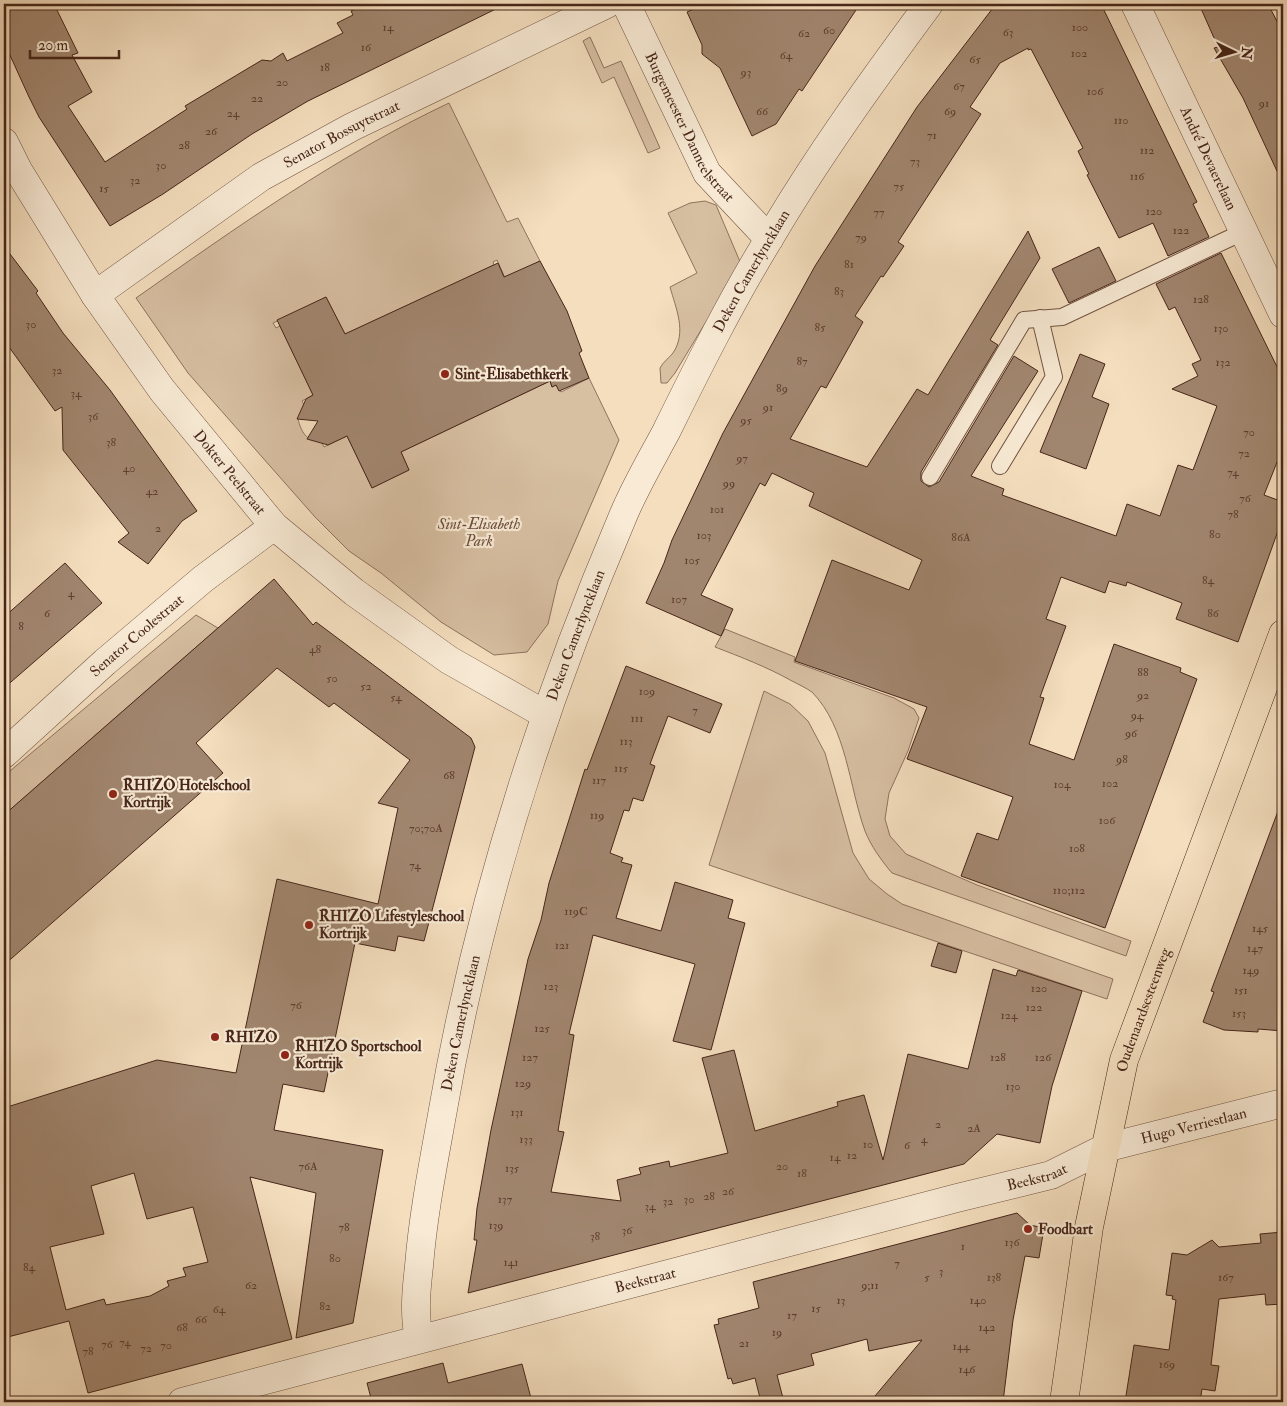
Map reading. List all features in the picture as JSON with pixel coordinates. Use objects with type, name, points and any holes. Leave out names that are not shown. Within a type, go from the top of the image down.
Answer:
[{"type":"main road","name":"Oudenaardsesteenweg","points":[[1064,1402],[1090,1227],[1124,1060],[1283,634]]},
{"type":"street","name":"Senator Bossuytstraat","points":[[95,295],[261,177],[352,127],[607,4]]},
{"type":"street","name":"Burgemeester Danneelstraat","points":[[626,4],[706,173],[769,239]]},
{"type":"street","name":"Deken Camerlyncklaan","points":[[419,1339],[414,1312],[422,1233],[446,1090],[470,976],[510,828],[546,715],[584,611],[624,512],[685,391],[769,239],[857,102],[929,4]]},
{"type":"street","name":"André Devaerelaan","points":[[1136,4],[1283,314]]},
{"type":"street","name":"Dokter Peelstraat","points":[[4,142],[18,170],[95,295],[162,390],[274,526],[354,592],[449,660],[546,715]]},
{"type":"street","name":"Senator Coolestraat","points":[[4,754],[105,662],[195,585],[274,526]]},
{"type":"street","name":"Hugo Verriestlaan","points":[[1105,1148],[1283,1103]]},
{"type":"street","name":"Beekstraat","points":[[182,1402],[233,1396],[419,1339],[1052,1175],[1105,1148]]},
{"type":"lane","points":[[930,478],[1024,320],[1062,317],[1243,232]]},
{"type":"lane","points":[[1000,466],[1054,378],[1040,318]]},
{"type":"green space","points":[[590,37],[604,68],[621,61],[660,148],[648,153],[614,77],[602,83],[583,41]]},
{"type":"green space","name":"Sint-Elisabeth Park","points":[[449,103],[507,222],[518,218],[540,261],[536,265],[506,280],[497,260],[493,262],[494,265],[345,334],[326,297],[273,323],[276,328],[280,326],[313,395],[302,401],[305,407],[298,419],[305,435],[312,440],[321,441],[324,447],[347,436],[372,488],[409,470],[401,452],[550,381],[552,387],[556,385],[561,392],[589,378],[619,440],[558,581],[548,624],[527,652],[494,655],[441,622],[381,573],[349,551],[315,517],[188,373],[136,298],[250,219],[327,169]]},
{"type":"green space","points":[[705,201],[716,205],[741,264],[675,373],[667,383],[661,383],[660,368],[673,353],[677,345],[680,329],[670,287],[697,273],[668,213],[690,203]]},
{"type":"green space","points":[[196,615],[218,628],[4,815],[4,776]]},
{"type":"green space","points":[[725,629],[795,657],[794,662],[894,698],[914,709],[919,718],[908,751],[889,793],[885,819],[890,836],[906,854],[977,885],[1131,941],[1126,956],[892,873],[877,853],[865,831],[840,740],[824,707],[812,692],[805,688],[764,667],[715,647]]},
{"type":"green space","points":[[764,691],[790,704],[808,721],[825,753],[853,853],[869,879],[902,904],[1113,979],[1107,999],[709,865]]},
{"type":"building","points":[[4,4],[54,4],[78,53],[72,55],[92,92],[68,106],[105,162],[187,109],[185,106],[262,60],[271,61],[283,53],[287,61],[343,33],[337,23],[353,15],[351,11],[368,4],[506,4],[308,101],[252,134],[163,194],[110,226],[39,117],[29,97],[4,42]]},
{"type":"building","points":[[705,4],[860,4],[802,91],[799,89],[776,124],[752,136],[720,68],[702,54],[702,45],[687,12]]},
{"type":"building","points":[[996,4],[1101,4],[1197,202],[1193,204],[1209,237],[1168,256],[1153,223],[1119,238],[1087,175],[1089,174],[1078,151],[1083,148],[1031,49],[1028,50],[1028,48],[1000,63],[970,107],[981,114],[898,242],[904,246],[883,277],[881,276],[855,316],[863,322],[826,388],[821,386],[790,439],[867,467],[917,389],[928,395],[1028,231],[1040,258],[990,340],[998,345],[921,472],[921,481],[929,487],[939,482],[1014,356],[1038,371],[971,476],[1004,489],[1002,495],[1116,536],[1127,504],[1160,516],[1178,465],[1193,470],[1217,406],[1172,389],[1198,376],[1192,364],[1201,360],[1175,307],[1169,310],[1156,284],[1221,253],[1283,379],[1283,447],[1264,495],[1283,502],[1283,517],[1238,642],[1176,619],[1182,603],[1127,582],[1126,586],[1109,581],[1105,593],[1061,577],[1046,619],[1066,626],[1040,697],[1044,698],[1029,744],[1074,760],[1114,644],[1181,668],[1180,672],[1197,679],[1105,928],[961,876],[977,833],[998,840],[1013,797],[907,759],[927,707],[795,661],[832,560],[909,590],[922,560],[809,506],[814,493],[772,473],[765,486],[760,483],[701,595],[733,609],[721,636],[646,603],[672,540],[723,433],[815,266],[917,107]]},
{"type":"building","points":[[1199,4],[1268,4],[1283,33],[1283,184],[1243,98],[1214,48],[1218,47]]},
{"type":"building","points":[[4,246],[38,291],[36,293],[63,333],[110,390],[197,511],[182,521],[148,564],[118,542],[129,533],[63,450],[62,407],[55,411],[4,340]]},
{"type":"building","points":[[1099,247],[1116,281],[1069,303],[1052,269]]},
{"type":"building","name":"Sint-Elisabethkerk","points":[[540,261],[567,311],[582,351],[579,353],[589,378],[559,391],[556,385],[552,387],[550,381],[401,452],[409,470],[372,488],[347,436],[328,445],[307,439],[318,421],[297,419],[306,399],[313,395],[277,320],[326,297],[345,334],[498,263],[504,277]]},
{"type":"building","points":[[1080,354],[1105,364],[1092,397],[1109,404],[1086,469],[1040,452]]},
{"type":"building","points":[[65,563],[102,603],[4,688],[4,617]]},
{"type":"building","points":[[274,579],[313,625],[316,622],[471,738],[475,747],[424,941],[398,936],[395,951],[355,943],[324,1092],[283,1084],[274,1130],[383,1150],[353,1323],[296,1338],[316,1193],[250,1177],[292,1339],[88,1393],[69,1321],[4,1338],[4,1108],[157,1060],[236,1073],[277,879],[378,904],[398,808],[378,803],[410,760],[334,703],[329,707],[277,668],[196,743],[223,773],[4,965],[4,815]],"holes":[[[134,1173],[147,1219],[193,1207],[208,1262],[183,1268],[186,1276],[167,1281],[169,1286],[150,1296],[106,1305],[104,1299],[66,1310],[50,1247],[104,1234],[91,1186]]]},
{"type":"building","points":[[626,666],[722,704],[710,733],[668,716],[650,764],[655,766],[643,801],[633,798],[629,811],[624,810],[610,853],[623,858],[621,862],[632,865],[616,918],[661,931],[675,882],[733,900],[728,918],[745,923],[711,1050],[673,1041],[695,964],[593,935],[569,1034],[574,1035],[558,1131],[564,1132],[551,1192],[621,1201],[617,1180],[641,1174],[639,1168],[669,1161],[670,1167],[728,1153],[702,1058],[734,1050],[755,1131],[838,1106],[837,1102],[864,1095],[883,1160],[908,1054],[968,1069],[993,969],[1016,976],[1018,970],[1082,991],[1052,1086],[1040,1143],[997,1134],[964,1164],[468,1293],[477,1240],[474,1240],[477,1208],[491,1130],[528,959],[541,920],[549,883],[585,769],[587,770]]},
{"type":"building","points":[[1281,803],[1283,804],[1283,1031],[1258,1029],[1258,1032],[1224,1030],[1203,1022],[1214,992],[1211,991]]},
{"type":"building","points":[[938,943],[962,951],[956,973],[931,966]]},
{"type":"building","points":[[1017,1213],[1030,1225],[1044,1228],[1039,1258],[1025,1256],[1013,1320],[1003,1402],[870,1402],[922,1340],[869,1351],[867,1339],[811,1354],[814,1365],[777,1375],[784,1402],[761,1402],[755,1378],[733,1384],[731,1378],[728,1379],[714,1325],[719,1324],[718,1319],[759,1308],[753,1282]]},
{"type":"building","points":[[1283,1232],[1283,1304],[1266,1305],[1265,1294],[1219,1299],[1211,1365],[1219,1366],[1215,1391],[1202,1389],[1200,1402],[1125,1402],[1134,1345],[1169,1350],[1176,1300],[1172,1299],[1173,1296],[1166,1295],[1172,1253],[1187,1255],[1212,1240],[1219,1247],[1261,1243],[1260,1234]]},
{"type":"building","points":[[443,1363],[448,1383],[522,1364],[532,1402],[372,1402],[367,1383]]},
{"type":"place","name":"Sint-Elisabethkerk","points":[[445,374]]},
{"type":"place","name":"RHIZO Hotelschool Kortrijk","points":[[113,794]]},
{"type":"place","name":"RHIZO Lifestyleschool Kortrijk","points":[[309,925]]},
{"type":"place","name":"RHIZO","points":[[215,1037]]},
{"type":"place","name":"RHIZO Sportschool Kortrijk","points":[[285,1055]]},
{"type":"place","name":"Foodbart","points":[[1028,1229]]}]
